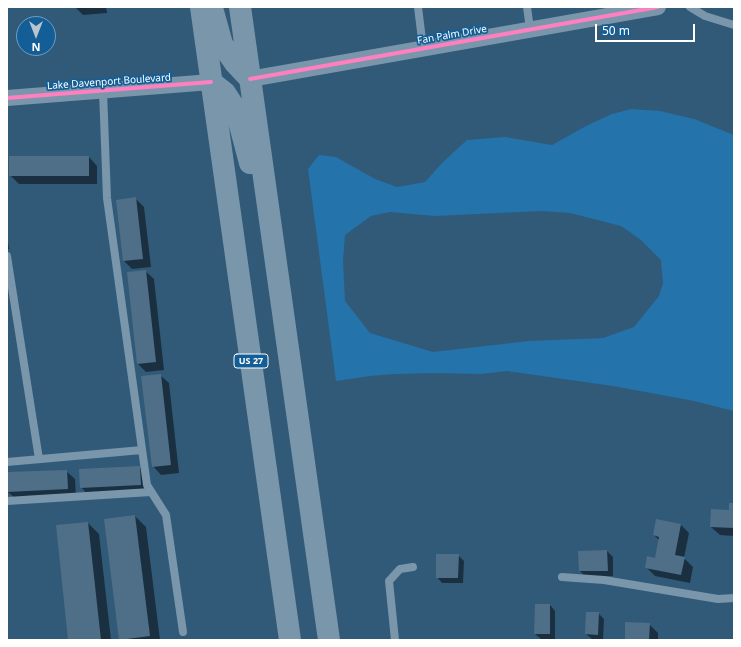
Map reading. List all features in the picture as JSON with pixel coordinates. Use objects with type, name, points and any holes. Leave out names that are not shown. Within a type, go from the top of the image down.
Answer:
[{"type":"highway","name":"US 27","points":[[201,7],[290,640]]},
{"type":"highway","points":[[212,7],[222,44],[234,63],[250,79]]},
{"type":"highway","points":[[240,7],[330,640]]},
{"type":"highway","points":[[211,82],[226,93],[236,110],[274,252]]},
{"type":"street","name":"Fan Palm Drive","points":[[250,79],[658,7]]},
{"type":"street","name":"Lake Davenport Boulevard","points":[[7,98],[211,82]]},
{"type":"lane","points":[[418,7],[422,48]]},
{"type":"lane","points":[[527,7],[530,29]]},
{"type":"lane","points":[[690,7],[705,16],[734,25]]},
{"type":"lane","points":[[103,90],[107,198],[147,485],[166,515],[183,632]]},
{"type":"lane","points":[[7,256],[39,459]]},
{"type":"lane","points":[[7,462],[142,450]]},
{"type":"lane","points":[[7,502],[152,492]]},
{"type":"lane","points":[[395,640],[389,581],[400,569],[413,567]]},
{"type":"lane","points":[[562,577],[604,580],[718,599],[734,598]]},
{"type":"shaded area","points":[[631,109],[660,111],[694,119],[734,135],[734,411],[694,401],[613,386],[507,371],[481,374],[394,374],[336,381],[308,169],[319,155],[336,157],[375,179],[397,187],[425,182],[444,161],[467,140],[505,137],[552,145],[586,126],[612,114]],"holes":[[[542,211],[570,213],[621,226],[641,240],[661,260],[663,283],[659,296],[634,327],[603,338],[529,341],[433,352],[370,333],[345,301],[343,260],[345,235],[371,216],[390,212],[435,216]]]},
{"type":"building","points":[[9,156],[89,156],[89,176],[9,176]]},
{"type":"building","points":[[136,197],[143,259],[123,261],[116,200]]},
{"type":"building","points":[[146,270],[156,362],[137,364],[127,272]]},
{"type":"building","points":[[161,374],[171,465],[152,467],[141,376]]},
{"type":"building","points":[[140,466],[141,485],[80,488],[79,469]]},
{"type":"building","points":[[67,470],[68,489],[7,492],[7,472]]},
{"type":"building","points":[[729,503],[734,503],[734,528],[710,527],[711,509],[729,510]]},
{"type":"building","points":[[135,515],[150,636],[119,640],[104,519]]},
{"type":"building","points":[[656,519],[681,524],[675,555],[685,557],[681,575],[645,568],[647,556],[655,558],[659,537],[653,535]]},
{"type":"building","points":[[88,522],[101,640],[68,640],[56,525]]},
{"type":"building","points":[[607,550],[608,571],[579,571],[578,551]]},
{"type":"building","points":[[436,554],[459,554],[458,578],[436,578]]},
{"type":"building","points":[[535,604],[550,604],[550,634],[534,634]]},
{"type":"building","points":[[586,612],[599,612],[598,635],[585,634]]},
{"type":"building","points":[[625,622],[650,623],[649,640],[625,640]]},
{"type":"cycle path","points":[[250,79],[658,7]]},
{"type":"cycle path","points":[[7,98],[211,82]]}]
